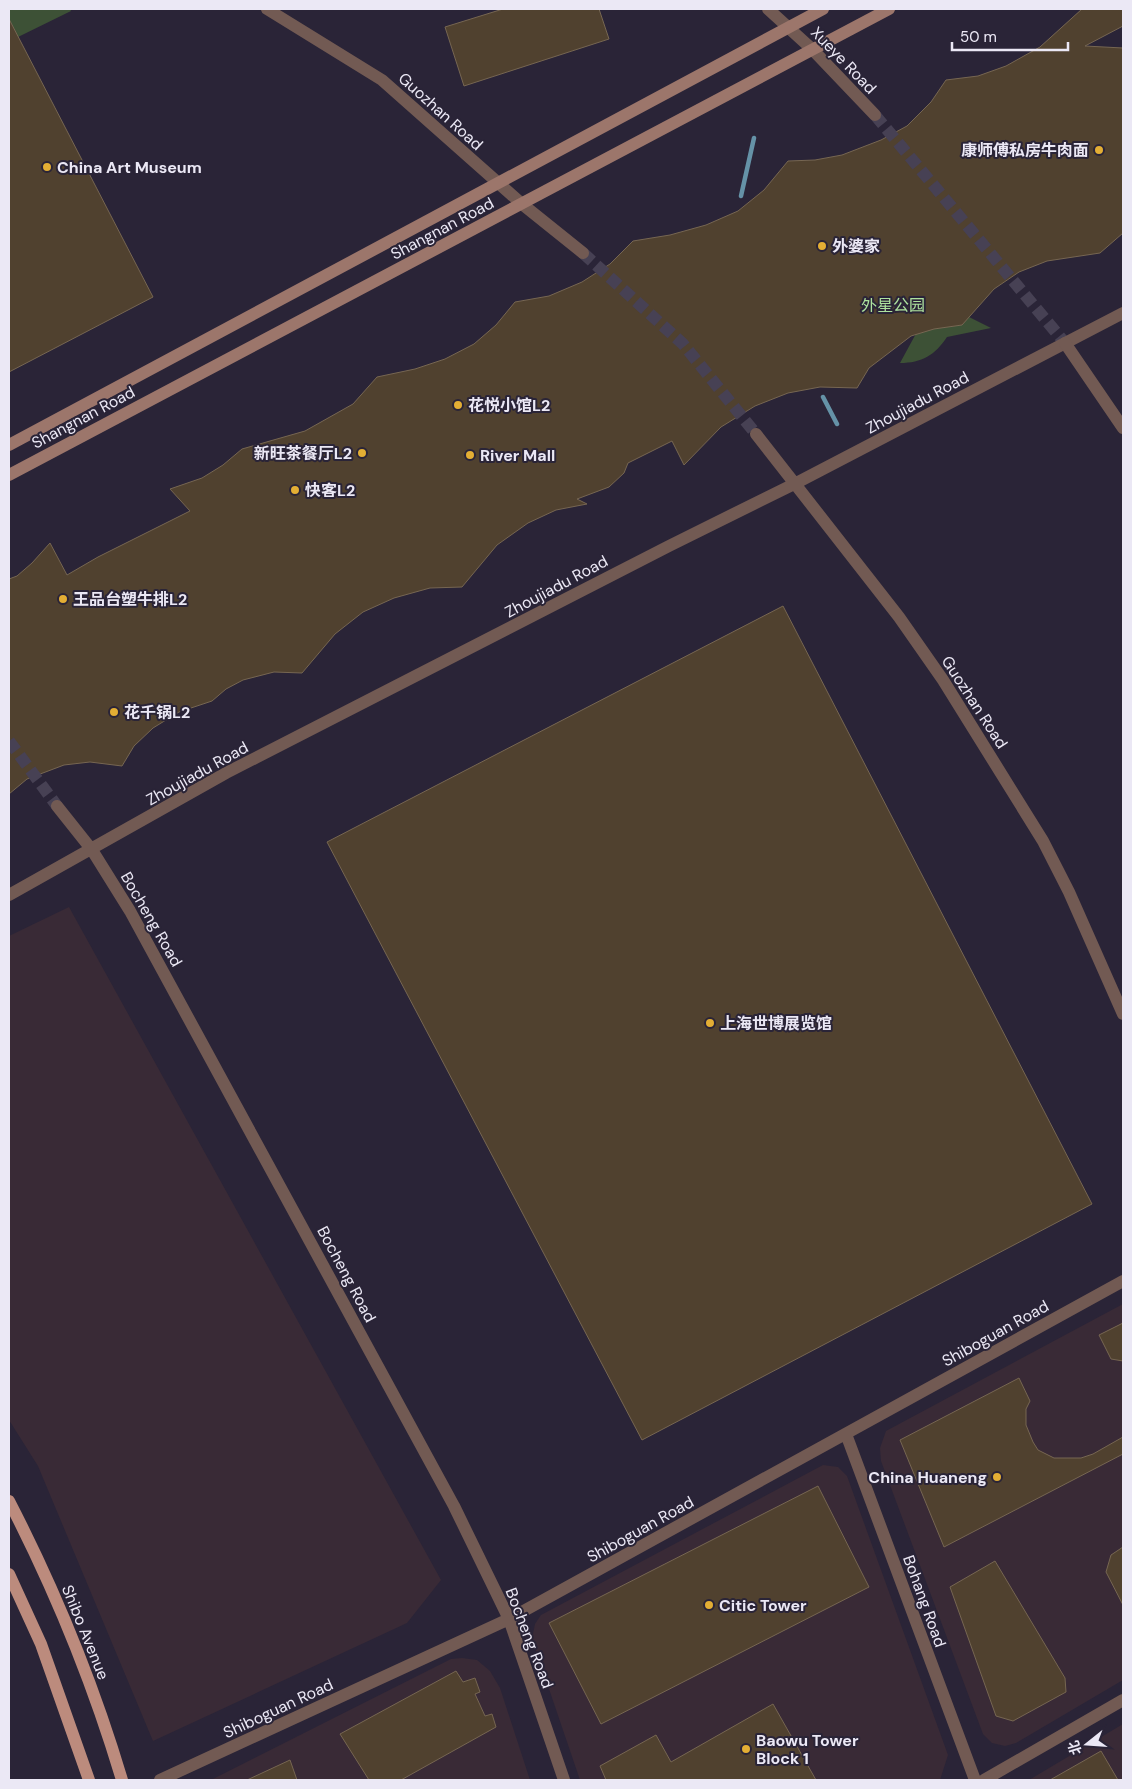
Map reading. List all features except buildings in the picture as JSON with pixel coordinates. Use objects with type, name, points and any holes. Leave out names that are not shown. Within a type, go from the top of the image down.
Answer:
[{"type":"main road","name":"Shangnan Road","points":[[9,445],[823,9]]},
{"type":"main road","name":"Shangnan Road","points":[[9,475],[889,9]]},
{"type":"main road","name":"Shibo Avenue","points":[[9,1501],[68,1626],[109,1736],[122,1780]]},
{"type":"main road","points":[[9,1574],[40,1644],[89,1780]]},
{"type":"street","name":"Guozhan Road","points":[[267,9],[382,80],[498,184],[583,253]]},
{"type":"street","name":"Xueye Road","points":[[768,9],[812,50],[875,115]]},
{"type":"street","name":"Zhoujiadu Road","points":[[9,895],[226,773],[796,483],[1123,313]]},
{"type":"street","points":[[1065,343],[1123,428]]},
{"type":"street","name":"Guozhan Road","points":[[756,434],[796,483],[899,618],[943,680],[1043,841],[1069,892],[1123,1014]]},
{"type":"street","name":"Bocheng Road","points":[[57,806],[92,850],[135,920],[454,1506],[508,1620],[564,1780]]},
{"type":"street","name":"Shiboguan Road","points":[[160,1780],[508,1620],[1123,1281]]},
{"type":"street","name":"Bohang Road","points":[[846,1434],[974,1780]]},
{"type":"street","points":[[984,1780],[1123,1700]]},
{"type":"shaded area","points":[[69,907],[441,1580],[407,1623],[153,1741],[38,1466],[9,1420],[9,936]]},
{"type":"shaded area","points":[[1123,1304],[1123,1680],[1016,1743],[1005,1746],[992,1743],[983,1734],[881,1461],[880,1448],[886,1431]]},
{"type":"shaded area","points":[[823,1465],[838,1467],[847,1476],[948,1755],[940,1780],[580,1780],[532,1639],[535,1624],[541,1615]]},
{"type":"shaded area","points":[[451,1659],[477,1660],[490,1671],[500,1688],[530,1780],[211,1780]]},
{"type":"shaded area","points":[[1123,1724],[1123,1780],[1029,1780]]},
{"type":"green space","points":[[9,9],[70,9],[71,11],[18,37],[9,19]]},
{"type":"green space","points":[[931,306],[949,307],[991,328],[947,337],[938,349],[927,357],[908,363],[900,363]]},
{"type":"waterway","points":[[741,196],[754,138]]},
{"type":"waterway","points":[[823,397],[837,424]]},
{"type":"tunnel","points":[[875,115],[1065,343]]},
{"type":"tunnel","points":[[583,253],[683,344],[756,434]]},
{"type":"tunnel","points":[[9,741],[57,806]]},
{"type":"place","name":"康师傅私房牛肉面","points":[[1099,150]]},
{"type":"place","name":"China Art Museum","points":[[47,167]]},
{"type":"place","name":"外婆家","points":[[822,246]]},
{"type":"place","name":"花悦小馆L2","points":[[458,405]]},
{"type":"place","name":"新旺茶餐厅L2","points":[[362,453]]},
{"type":"place","name":"River Mall","points":[[470,455]]},
{"type":"place","name":"快客L2","points":[[295,490]]},
{"type":"place","name":"王品台塑牛排L2","points":[[63,599]]},
{"type":"place","name":"花千锅L2","points":[[114,712]]},
{"type":"place","name":"上海世博展览馆","points":[[710,1023]]},
{"type":"place","name":"China Huaneng","points":[[997,1477]]},
{"type":"place","name":"Citic Tower","points":[[709,1605]]},
{"type":"place","name":"Baowu Tower Block 1","points":[[746,1749]]},
{"type":"park label","name":"外星公园","points":[[893,305]]}]
